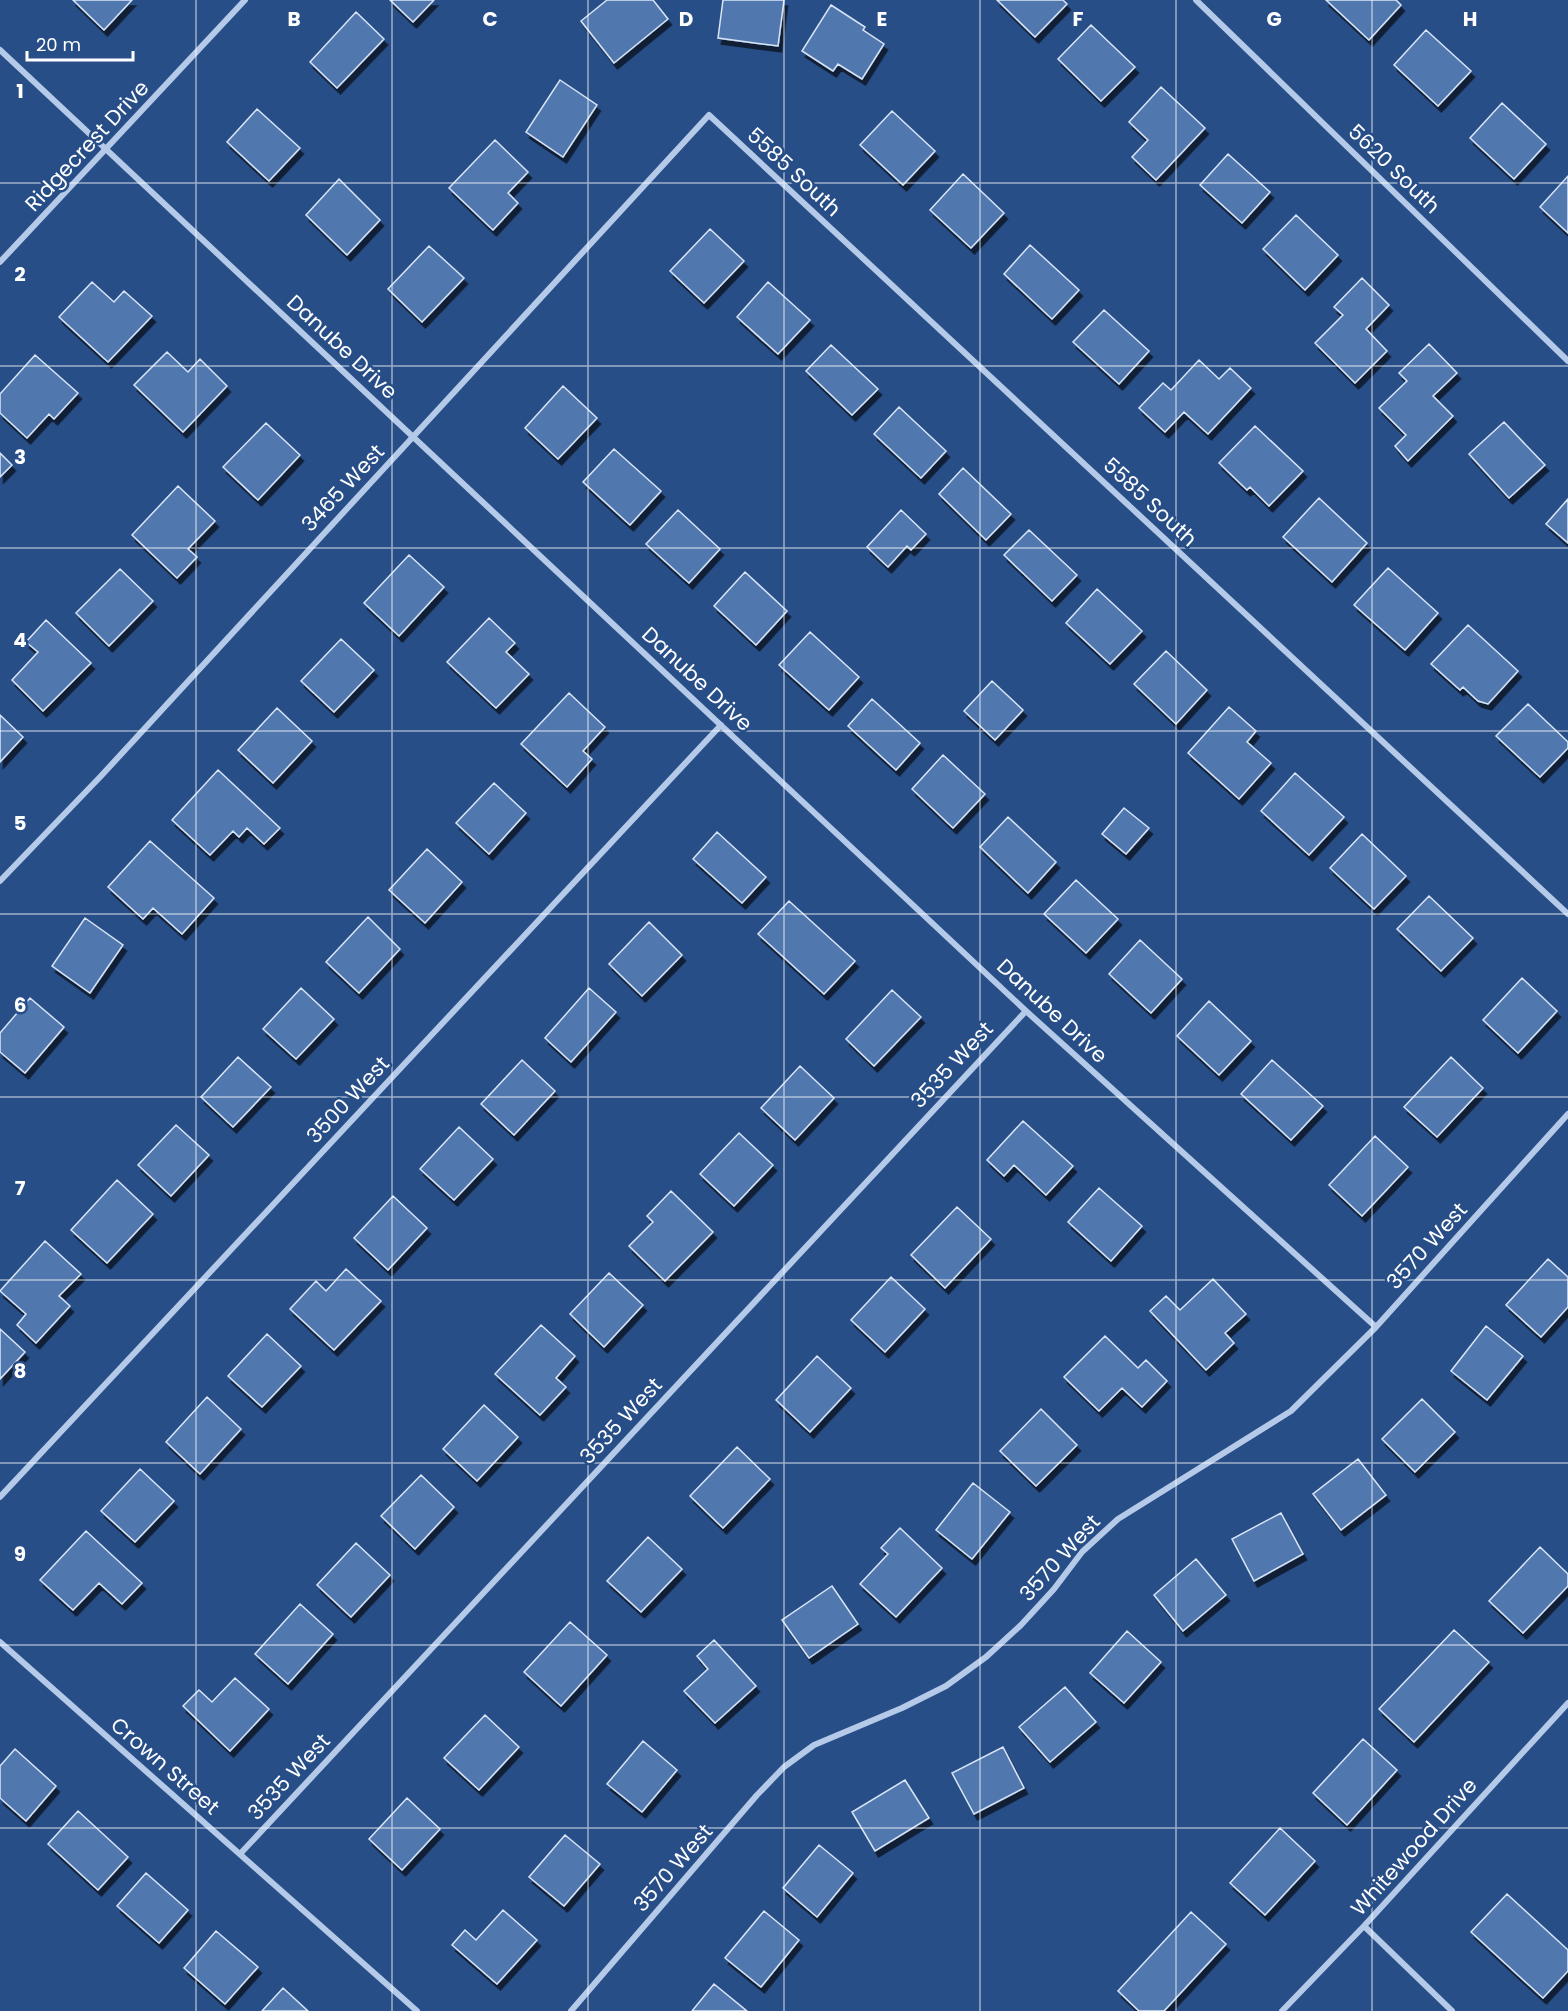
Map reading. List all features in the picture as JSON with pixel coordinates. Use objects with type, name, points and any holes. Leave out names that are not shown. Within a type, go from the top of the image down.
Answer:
[{"type":"street","name":"Ridgecrest Drive","points":[[0,262],[246,0]]},
{"type":"street","name":"5620 South","points":[[1196,0],[1568,361]]},
{"type":"street","name":"Danube Drive","points":[[0,50],[1026,1011],[1376,1327]]},
{"type":"street","name":"3465 West","points":[[0,881],[101,776],[709,115]]},
{"type":"street","name":"5585 South","points":[[709,115],[1568,914]]},
{"type":"street","name":"3500 West","points":[[0,1497],[721,724]]},
{"type":"street","name":"3535 West","points":[[240,1854],[1026,1011]]},
{"type":"street","name":"3570 West","points":[[571,2011],[784,1767],[814,1745],[902,1708],[946,1686],[986,1657],[1021,1625],[1054,1590],[1082,1552],[1118,1519],[1291,1411],[1376,1327],[1568,1114]]},
{"type":"street","name":"Crown Street","points":[[0,1642],[417,2011]]},
{"type":"street","name":"Whitewood Drive","points":[[1282,2011],[1364,1926],[1568,1703]]},
{"type":"street","points":[[1364,1926],[1452,2011]]},
{"type":"building","points":[[73,0],[132,0],[104,30]]},
{"type":"building","points":[[390,0],[434,0],[413,22]]},
{"type":"building","points":[[607,0],[653,0],[668,19],[614,63],[581,21]]},
{"type":"building","points":[[723,0],[784,0],[778,46],[718,38]]},
{"type":"building","points":[[997,0],[1063,0],[1067,4],[1035,37]]},
{"type":"building","points":[[1326,0],[1396,0],[1401,5],[1369,40]]},
{"type":"building","points":[[831,5],[865,27],[863,30],[884,44],[862,79],[838,64],[833,71],[802,51]]},
{"type":"building","points":[[356,12],[384,39],[337,88],[310,62]]},
{"type":"building","points":[[1091,25],[1135,67],[1101,101],[1058,59]]},
{"type":"building","points":[[1426,30],[1471,71],[1438,106],[1394,65]]},
{"type":"building","points":[[560,80],[597,105],[563,157],[526,132]]},
{"type":"building","points":[[1161,87],[1205,128],[1156,180],[1132,157],[1148,140],[1129,122]]},
{"type":"building","points":[[1502,103],[1546,144],[1514,179],[1470,138]]},
{"type":"building","points":[[257,109],[300,148],[269,181],[227,142]]},
{"type":"building","points":[[892,111],[935,151],[903,185],[860,145]]},
{"type":"building","points":[[495,140],[528,172],[508,193],[518,203],[493,230],[449,188]]},
{"type":"building","points":[[1228,154],[1270,192],[1242,223],[1200,185]]},
{"type":"building","points":[[963,174],[1004,213],[971,248],[930,210]]},
{"type":"building","points":[[1568,176],[1568,233],[1540,207]]},
{"type":"building","points":[[339,179],[380,220],[347,255],[306,215]]},
{"type":"building","points":[[1296,215],[1338,255],[1305,290],[1263,249]]},
{"type":"building","points":[[710,229],[744,261],[704,303],[670,271]]},
{"type":"building","points":[[1030,245],[1079,290],[1052,319],[1004,274]]},
{"type":"building","points":[[429,246],[464,278],[422,322],[388,289]]},
{"type":"building","points":[[1362,278],[1389,305],[1366,329],[1387,351],[1355,383],[1315,343],[1343,315],[1334,307]]},
{"type":"building","points":[[92,282],[114,302],[124,291],[152,316],[108,362],[59,317]]},
{"type":"building","points":[[768,282],[810,320],[778,354],[737,317]]},
{"type":"building","points":[[1104,310],[1149,351],[1119,384],[1073,342]]},
{"type":"building","points":[[1429,344],[1457,373],[1433,396],[1453,416],[1408,461],[1395,446],[1406,435],[1379,408],[1407,381],[1399,373]]},
{"type":"building","points":[[831,345],[878,389],[852,415],[806,371]]},
{"type":"building","points":[[167,352],[188,372],[200,359],[227,386],[183,432],[134,385]]},
{"type":"building","points":[[35,355],[78,393],[54,419],[49,414],[27,438],[0,413],[0,394]]},
{"type":"building","points":[[1199,360],[1219,379],[1230,368],[1251,388],[1208,434],[1184,412],[1165,432],[1139,408],[1163,383],[1171,390]]},
{"type":"building","points":[[563,386],[597,418],[558,459],[525,428]]},
{"type":"building","points":[[899,407],[946,451],[921,478],[874,434]]},
{"type":"building","points":[[1504,422],[1545,465],[1509,498],[1469,454]]},
{"type":"building","points":[[266,423],[300,455],[258,500],[223,467]]},
{"type":"building","points":[[1255,426],[1303,471],[1269,506],[1250,487],[1247,490],[1219,463]]},
{"type":"building","points":[[614,449],[661,491],[630,525],[583,482]]},
{"type":"building","points":[[0,453],[12,465],[0,477]]},
{"type":"building","points":[[963,468],[1011,514],[986,540],[939,494]]},
{"type":"building","points":[[178,486],[215,521],[188,549],[197,557],[177,578],[132,535]]},
{"type":"building","points":[[1319,498],[1367,543],[1332,582],[1283,537]]},
{"type":"building","points":[[1568,499],[1568,543],[1546,524]]},
{"type":"building","points":[[678,510],[720,549],[689,583],[646,544]]},
{"type":"building","points":[[901,510],[926,534],[911,550],[907,546],[888,567],[867,547]]},
{"type":"building","points":[[1029,530],[1077,575],[1052,601],[1004,555]]},
{"type":"building","points":[[409,555],[444,587],[399,636],[364,603]]},
{"type":"building","points":[[1388,568],[1438,613],[1405,650],[1354,605]]},
{"type":"building","points":[[120,569],[153,601],[109,646],[76,613]]},
{"type":"building","points":[[745,572],[787,611],[756,645],[714,606]]},
{"type":"building","points":[[1097,589],[1142,631],[1110,664],[1066,623]]},
{"type":"building","points":[[489,618],[515,643],[506,652],[529,674],[496,708],[447,662]]},
{"type":"building","points":[[46,620],[91,663],[43,711],[12,680],[38,652],[26,642]]},
{"type":"building","points":[[1468,625],[1518,671],[1488,704],[1478,701],[1463,687],[1460,690],[1431,664]]},
{"type":"building","points":[[810,632],[859,677],[829,710],[779,665]]},
{"type":"building","points":[[341,639],[374,670],[334,712],[301,681]]},
{"type":"building","points":[[1166,651],[1207,690],[1176,724],[1134,684]]},
{"type":"building","points":[[992,681],[1023,710],[995,740],[964,711]]},
{"type":"building","points":[[569,693],[605,727],[583,751],[592,759],[567,787],[521,744]]},
{"type":"building","points":[[872,699],[920,743],[896,770],[848,726]]},
{"type":"building","points":[[1528,704],[1568,742],[1568,748],[1540,777],[1496,736]]},
{"type":"building","points":[[1229,707],[1256,731],[1247,742],[1271,763],[1239,799],[1188,753]]},
{"type":"building","points":[[277,708],[312,741],[273,783],[238,750]]},
{"type":"building","points":[[0,715],[23,737],[0,762]]},
{"type":"building","points":[[943,755],[985,794],[953,828],[912,789]]},
{"type":"building","points":[[218,770],[280,828],[264,844],[247,828],[239,837],[233,831],[210,855],[172,820]]},
{"type":"building","points":[[1295,773],[1344,817],[1309,855],[1261,811]]},
{"type":"building","points":[[494,783],[526,813],[489,854],[456,823]]},
{"type":"building","points":[[1124,808],[1149,828],[1126,854],[1102,834]]},
{"type":"building","points":[[1008,817],[1056,862],[1028,893],[980,847]]},
{"type":"building","points":[[717,832],[766,877],[742,903],[693,859]]},
{"type":"building","points":[[1362,834],[1406,876],[1374,909],[1330,868]]},
{"type":"building","points":[[150,841],[214,898],[182,934],[153,908],[143,919],[108,887]]},
{"type":"building","points":[[427,849],[462,882],[425,923],[389,890]]},
{"type":"building","points":[[1076,880],[1118,919],[1086,953],[1044,914]]},
{"type":"building","points":[[1429,896],[1473,938],[1441,971],[1397,929]]},
{"type":"building","points":[[789,901],[855,961],[824,994],[758,934]]},
{"type":"building","points":[[368,917],[400,949],[359,993],[326,962]]},
{"type":"building","points":[[85,918],[123,945],[90,993],[52,966]]},
{"type":"building","points":[[649,922],[682,955],[642,996],[609,964]]},
{"type":"building","points":[[1140,940],[1182,979],[1151,1013],[1109,974]]},
{"type":"building","points":[[1522,978],[1557,1011],[1518,1053],[1483,1020]]},
{"type":"building","points":[[301,988],[334,1019],[296,1059],[263,1029]]},
{"type":"building","points":[[589,988],[616,1012],[571,1062],[545,1038]]},
{"type":"building","points":[[892,990],[921,1017],[874,1066],[846,1039]]},
{"type":"building","points":[[30,998],[64,1027],[25,1073],[0,1052],[0,1033]]},
{"type":"building","points":[[1209,1001],[1251,1041],[1219,1075],[1177,1036]]},
{"type":"building","points":[[238,1057],[271,1087],[233,1127],[201,1097]]},
{"type":"building","points":[[1451,1057],[1483,1088],[1437,1137],[1404,1107]]},
{"type":"building","points":[[522,1060],[555,1091],[514,1135],[481,1104]]},
{"type":"building","points":[[1272,1060],[1323,1106],[1291,1140],[1241,1094]]},
{"type":"building","points":[[800,1066],[834,1098],[795,1140],[761,1108]]},
{"type":"building","points":[[1023,1121],[1073,1166],[1046,1195],[1014,1165],[1004,1176],[987,1160]]},
{"type":"building","points":[[176,1125],[209,1155],[171,1196],[138,1165]]},
{"type":"building","points":[[459,1127],[493,1159],[454,1200],[420,1169]]},
{"type":"building","points":[[739,1133],[773,1165],[734,1206],[700,1174]]},
{"type":"building","points":[[1375,1136],[1408,1167],[1362,1216],[1329,1185]]},
{"type":"building","points":[[117,1180],[153,1214],[107,1263],[71,1230]]},
{"type":"building","points":[[1099,1188],[1142,1226],[1111,1261],[1068,1222]]},
{"type":"building","points":[[671,1191],[713,1232],[665,1281],[629,1246],[653,1222],[647,1216]]},
{"type":"building","points":[[393,1196],[427,1228],[388,1270],[354,1238]]},
{"type":"building","points":[[957,1207],[991,1239],[945,1288],[911,1255]]},
{"type":"building","points":[[45,1241],[81,1274],[59,1296],[70,1306],[36,1343],[17,1325],[26,1314],[0,1291]]},
{"type":"building","points":[[1548,1259],[1568,1277],[1568,1307],[1541,1337],[1506,1305]]},
{"type":"building","points":[[346,1269],[381,1301],[334,1350],[290,1309],[316,1281],[326,1291]]},
{"type":"building","points":[[609,1273],[643,1305],[604,1347],[570,1314]]},
{"type":"building","points":[[891,1277],[925,1309],[885,1352],[851,1320]]},
{"type":"building","points":[[1213,1279],[1246,1314],[1225,1333],[1234,1343],[1206,1370],[1150,1311],[1166,1296],[1180,1310]]},
{"type":"building","points":[[541,1325],[575,1356],[556,1378],[566,1387],[540,1415],[495,1374]]},
{"type":"building","points":[[1486,1326],[1523,1356],[1487,1400],[1451,1371]]},
{"type":"building","points":[[0,1329],[25,1352],[0,1379]]},
{"type":"building","points":[[267,1334],[301,1366],[262,1407],[228,1376]]},
{"type":"building","points":[[1105,1336],[1138,1368],[1146,1360],[1167,1381],[1142,1407],[1122,1388],[1099,1411],[1064,1377]]},
{"type":"building","points":[[817,1356],[851,1388],[810,1432],[776,1400]]},
{"type":"building","points":[[207,1397],[241,1429],[200,1474],[166,1442]]},
{"type":"building","points":[[1422,1399],[1455,1432],[1415,1472],[1382,1439]]},
{"type":"building","points":[[484,1405],[518,1437],[477,1481],[443,1449]]},
{"type":"building","points":[[1041,1409],[1077,1445],[1036,1486],[1000,1451]]},
{"type":"building","points":[[737,1447],[770,1479],[723,1528],[690,1496]]},
{"type":"building","points":[[1358,1459],[1386,1495],[1341,1530],[1313,1494]]},
{"type":"building","points":[[140,1469],[174,1501],[135,1542],[101,1511]]},
{"type":"building","points":[[421,1475],[454,1507],[415,1549],[381,1516]]},
{"type":"building","points":[[973,1483],[1010,1512],[972,1559],[936,1530]]},
{"type":"building","points":[[1281,1513],[1303,1554],[1254,1581],[1232,1539]]},
{"type":"building","points":[[900,1528],[942,1568],[896,1617],[860,1584],[888,1554],[881,1548]]},
{"type":"building","points":[[86,1531],[142,1583],[122,1604],[99,1583],[73,1610],[40,1580]]},
{"type":"building","points":[[648,1537],[682,1569],[641,1612],[607,1581]]},
{"type":"building","points":[[356,1543],[390,1575],[351,1617],[317,1585]]},
{"type":"building","points":[[1540,1547],[1568,1574],[1568,1586],[1523,1633],[1489,1601]]},
{"type":"building","points":[[1196,1559],[1226,1595],[1183,1631],[1154,1595]]},
{"type":"building","points":[[832,1586],[858,1624],[809,1658],[782,1620]]},
{"type":"building","points":[[300,1604],[333,1634],[288,1684],[255,1654]]},
{"type":"building","points":[[570,1622],[607,1655],[561,1706],[524,1672]]},
{"type":"building","points":[[1454,1630],[1489,1662],[1414,1742],[1379,1709]]},
{"type":"building","points":[[1127,1631],[1161,1662],[1124,1703],[1090,1673]]},
{"type":"building","points":[[714,1640],[756,1686],[715,1723],[684,1691],[708,1669],[697,1656]]},
{"type":"building","points":[[235,1678],[269,1709],[230,1751],[183,1706],[199,1690],[212,1702]]},
{"type":"building","points":[[1065,1687],[1096,1722],[1050,1762],[1019,1727]]},
{"type":"building","points":[[485,1715],[519,1747],[479,1790],[444,1758]]},
{"type":"building","points":[[1363,1739],[1397,1770],[1347,1825],[1313,1793]]},
{"type":"building","points":[[643,1741],[677,1770],[642,1812],[607,1784]]},
{"type":"building","points":[[1003,1747],[1024,1788],[974,1814],[952,1773]]},
{"type":"building","points":[[15,1749],[56,1786],[26,1821],[0,1798],[0,1766]]},
{"type":"building","points":[[905,1780],[929,1818],[875,1851],[852,1812]]},
{"type":"building","points":[[407,1798],[440,1829],[402,1870],[369,1839]]},
{"type":"building","points":[[78,1811],[128,1857],[98,1890],[48,1844]]},
{"type":"building","points":[[1280,1828],[1315,1861],[1265,1915],[1230,1883]]},
{"type":"building","points":[[565,1835],[600,1864],[564,1906],[529,1877]]},
{"type":"building","points":[[819,1845],[853,1873],[817,1917],[783,1888]]},
{"type":"building","points":[[146,1873],[188,1910],[159,1943],[117,1906]]},
{"type":"building","points":[[1507,1894],[1568,1950],[1568,1971],[1543,1998],[1471,1932]]},
{"type":"building","points":[[503,1910],[537,1940],[497,1984],[452,1945],[465,1930],[476,1940]]},
{"type":"building","points":[[764,1911],[799,1940],[761,1987],[725,1958]]},
{"type":"building","points":[[1191,1912],[1226,1944],[1164,2011],[1139,2011],[1118,1991]]},
{"type":"building","points":[[216,1931],[258,1967],[225,2004],[184,1968]]},
{"type":"building","points":[[714,1984],[747,2011],[692,2011]]},
{"type":"building","points":[[283,1988],[308,2011],[262,2011]]}]
